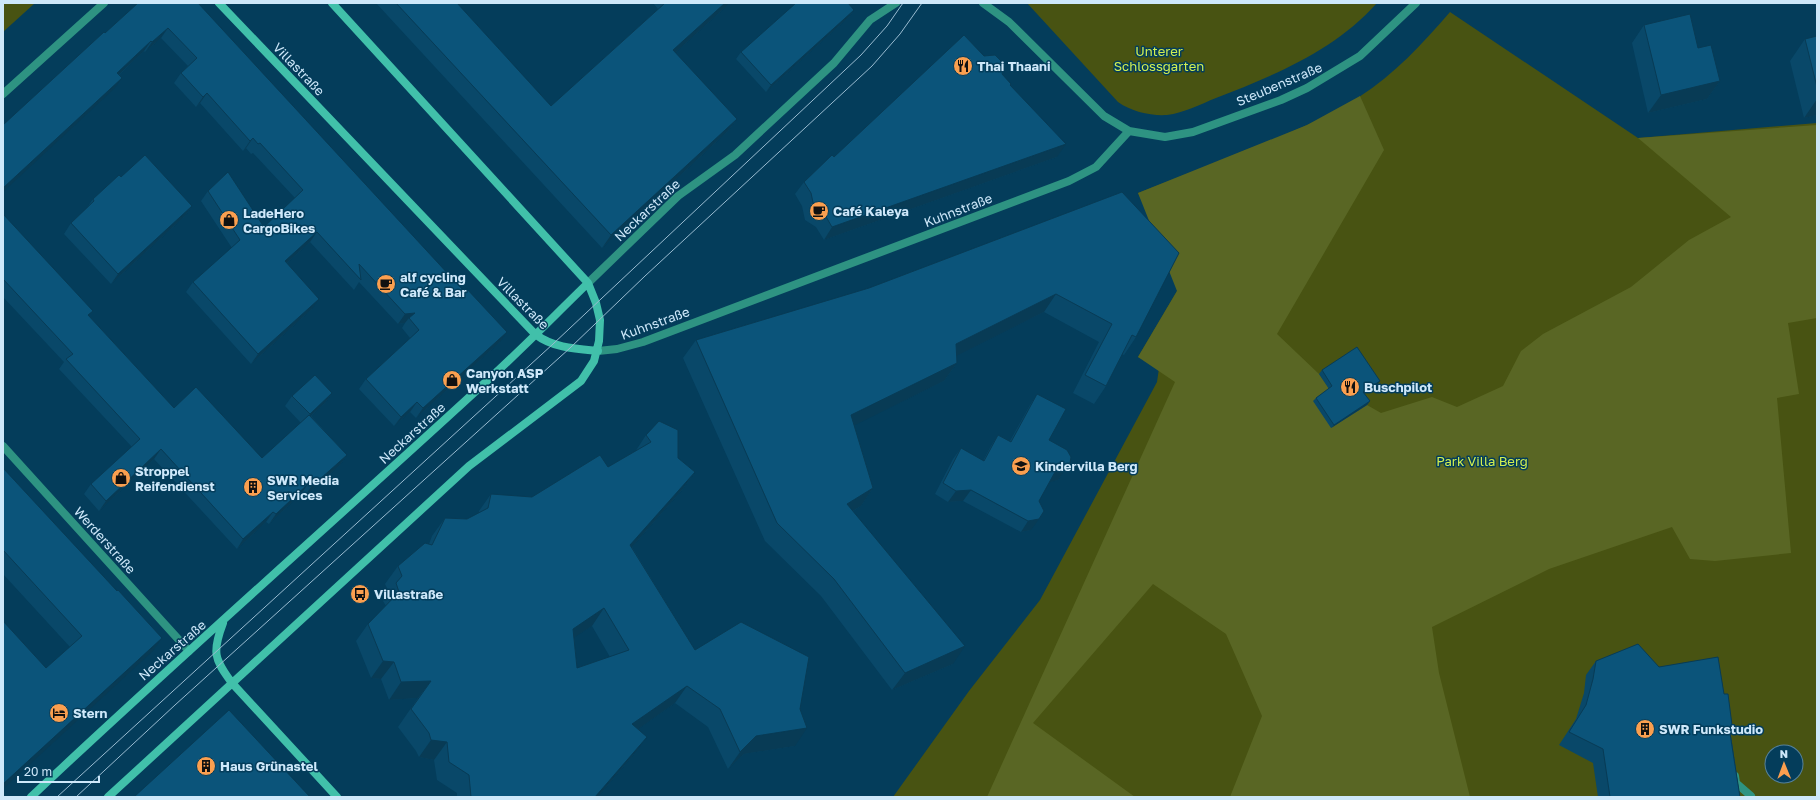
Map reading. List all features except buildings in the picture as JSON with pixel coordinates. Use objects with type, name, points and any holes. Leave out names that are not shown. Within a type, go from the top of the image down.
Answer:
[{"type":"street","points":[[3,94],[104,3]]},
{"type":"street","name":"Villastraße","points":[[219,3],[534,334],[553,344],[570,348],[598,351]]},
{"type":"street","points":[[108,797],[469,466],[581,381],[594,361],[598,351],[600,320],[596,303],[588,283],[332,3]]},
{"type":"street","name":"Neckarstraße","points":[[30,797],[485,382],[688,188],[735,155],[838,59],[870,20],[895,3]]},
{"type":"street","points":[[983,3],[1009,22],[1104,116],[1129,131]]},
{"type":"street","name":"Steubenstraße","points":[[1129,131],[1154,136],[1179,136],[1301,91],[1331,75],[1360,56],[1416,3]]},
{"type":"street","name":"Kuhnstraße","points":[[598,351],[617,349],[643,342],[1069,181],[1096,167],[1106,158],[1129,131]]},
{"type":"street","name":"Werderstraße","points":[[3,446],[189,651]]},
{"type":"street","points":[[223,622],[218,637],[216,653],[219,666],[232,683],[337,797]]},
{"type":"street","points":[[1733,767],[1736,783],[1751,797]]},
{"type":"green space","points":[[3,3],[35,3],[3,32]]},
{"type":"green space","name":"Unterer Schlossgarten","points":[[1027,3],[1377,3],[1342,35],[1302,60],[1260,80],[1192,108],[1173,114],[1161,115],[1135,111],[1118,102]]},
{"type":"green space","name":"Park Villa Berg","points":[[1450,12],[1638,138],[1817,123],[1817,797],[893,797],[969,691],[1040,600],[1157,382],[1159,368],[1138,357],[1177,291],[1175,265],[1138,193],[1290,133],[1332,113],[1359,97],[1384,79],[1419,47]]},
{"type":"green space","points":[[1360,96],[1384,150],[1277,334],[1319,374],[1330,390],[1367,405],[1381,413],[1432,397],[1457,407],[1503,386],[1521,351],[1543,334],[1631,287],[1689,240],[1731,217],[1638,138],[1817,125],[1817,318],[1788,323],[1799,394],[1777,398],[1791,553],[1715,561],[1690,559],[1672,527],[1549,569],[1432,627],[1439,673],[1470,797],[1230,797],[1262,716],[1226,634],[1153,584],[1033,723],[1135,797],[987,797],[1175,382],[1138,357],[1177,291],[1138,193],[1307,125]]},
{"type":"tram line","points":[[57,797],[553,344],[861,55],[887,26],[903,3]]},
{"type":"tram line","points":[[76,797],[175,705],[570,348],[645,276],[872,66],[900,34],[922,3]]},
{"type":"place","name":"Thai Thaani","points":[[963,66]]},
{"type":"place","name":"Café Kaleya","points":[[819,211]]},
{"type":"place","name":"LadeHero CargoBikes","points":[[229,220]]},
{"type":"place","name":"alf cycling Café & Bar","points":[[386,284]]},
{"type":"place","name":"Canyon ASP Werkstatt","points":[[452,380]]},
{"type":"place","name":"Buschpilot","points":[[1350,387]]},
{"type":"place","name":"Kindervilla Berg","points":[[1021,466]]},
{"type":"place","name":"Stroppel Reifendienst","points":[[121,478]]},
{"type":"place","name":"SWR Media Services","points":[[253,487]]},
{"type":"place","name":"Villastraße","points":[[360,594]]},
{"type":"place","name":"Stern","points":[[59,713]]},
{"type":"place","name":"SWR Funkstudio","points":[[1645,729]]},
{"type":"place","name":"Haus Grünastel","points":[[206,766]]}]
